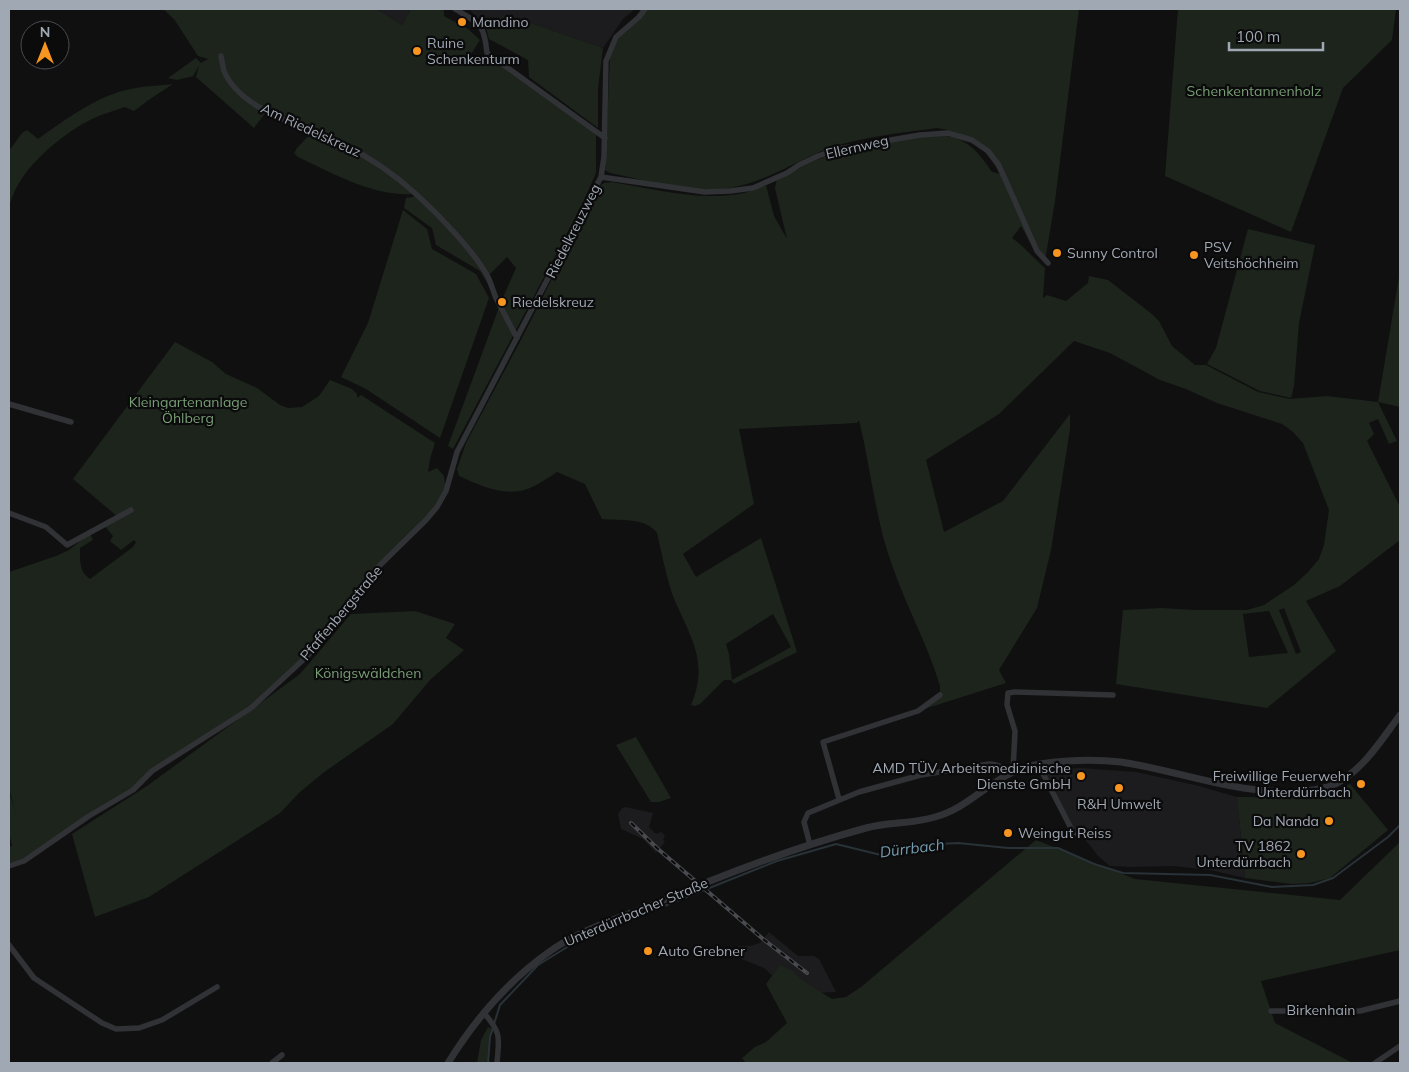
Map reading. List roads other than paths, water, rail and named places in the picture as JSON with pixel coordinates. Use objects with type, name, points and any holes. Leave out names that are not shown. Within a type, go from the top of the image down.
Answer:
[{"type":"street","points":[[455,9],[479,23],[485,32],[487,53],[605,138]]},
{"type":"street","points":[[601,177],[605,138],[606,61],[616,37],[639,17],[645,9]]},
{"type":"street","name":"Am Riedelskreuz","points":[[221,56],[224,71],[230,82],[266,112],[364,154],[416,194],[475,258],[488,276],[517,338]]},
{"type":"street","name":"Ellernweg","points":[[601,177],[705,192],[730,191],[752,188],[787,173],[818,156],[838,149],[920,135],[948,133],[972,140],[988,150],[1005,178],[1037,251],[1048,264]]},
{"type":"street","name":"Riedelkreuzweg","points":[[517,338],[601,177]]},
{"type":"street","name":"Pfaffenbergstraße","points":[[9,866],[24,861],[90,816],[133,790],[152,771],[250,708],[312,651],[377,568],[437,508],[446,491],[457,452],[517,338]]},
{"type":"street","points":[[9,404],[71,422]]},
{"type":"street","points":[[9,513],[46,527],[67,545],[131,510]]},
{"type":"street","points":[[810,844],[804,822],[806,816],[813,810],[859,792],[921,775],[989,764],[995,764],[1010,772],[1015,731],[1007,705],[1008,693],[1113,695]]},
{"type":"street","points":[[840,799],[823,742],[918,711],[940,695]]},
{"type":"street","name":"Unterdürrbacher Straße","points":[[448,1063],[464,1038],[484,1013],[522,974],[564,942],[583,932],[738,869],[810,844],[870,827],[916,822],[937,817],[963,804],[1010,772],[1038,764],[1099,760],[1140,766],[1206,781],[1267,791],[1289,792],[1324,788],[1340,782],[1358,767],[1373,751],[1400,715]]},
{"type":"street","points":[[1038,764],[1074,834]]},
{"type":"street","points":[[9,945],[34,978],[102,1024],[116,1029],[139,1028],[162,1020],[217,987]]},
{"type":"street","name":"Birkenhain","points":[[1271,1010],[1360,1011],[1400,1001]]},
{"type":"street","points":[[484,1013],[495,1026],[499,1035],[496,1063]]},
{"type":"street","points":[[1375,1063],[1400,1046]]},
{"type":"street","points":[[272,1063],[282,1055]]},
{"type":"waterway","name":"Dürrbach","points":[[494,1024],[500,1005],[538,965],[577,941],[777,861],[836,844],[881,855],[922,845],[958,843],[1008,848],[1058,848],[1094,864],[1123,873],[1210,875],[1272,887],[1313,885],[1333,878],[1388,837],[1400,825]]},
{"type":"waterway","name":"Dürrbach","points":[[488,1063],[490,1037],[493,1028]]},
{"type":"railway","points":[[631,823],[658,849],[763,939],[807,973]]},
{"type":"place","name":"Mandino","points":[[462,22]]},
{"type":"place","name":"Ruine Schenkenturm","points":[[417,51]]},
{"type":"place","name":"Sunny Control","points":[[1057,253]]},
{"type":"place","name":"PSV Veitshöchheim","points":[[1194,255]]},
{"type":"place","name":"Riedelskreuz","points":[[502,302]]},
{"type":"place","name":"AMD TÜV Arbeitsmedizinische Dienste GmbH","points":[[1081,776]]},
{"type":"place","name":"Freiwillige Feuerwehr Unterdürrbach","points":[[1361,784]]},
{"type":"place","name":"R&H Umwelt","points":[[1119,788]]},
{"type":"place","name":"Da Nanda","points":[[1329,821]]},
{"type":"place","name":"Weingut Reiss","points":[[1008,833]]},
{"type":"place","name":"TV 1862 Unterdürrbach","points":[[1301,854]]},
{"type":"place","name":"Auto Grebner","points":[[648,951]]},
{"type":"park label","name":"Schenkentannenholz","points":[[1254,91]]},
{"type":"park label","name":"Kleingartenanlage Öhlberg","points":[[188,410]]},
{"type":"park label","name":"Königswäldchen","points":[[368,673]]}]
